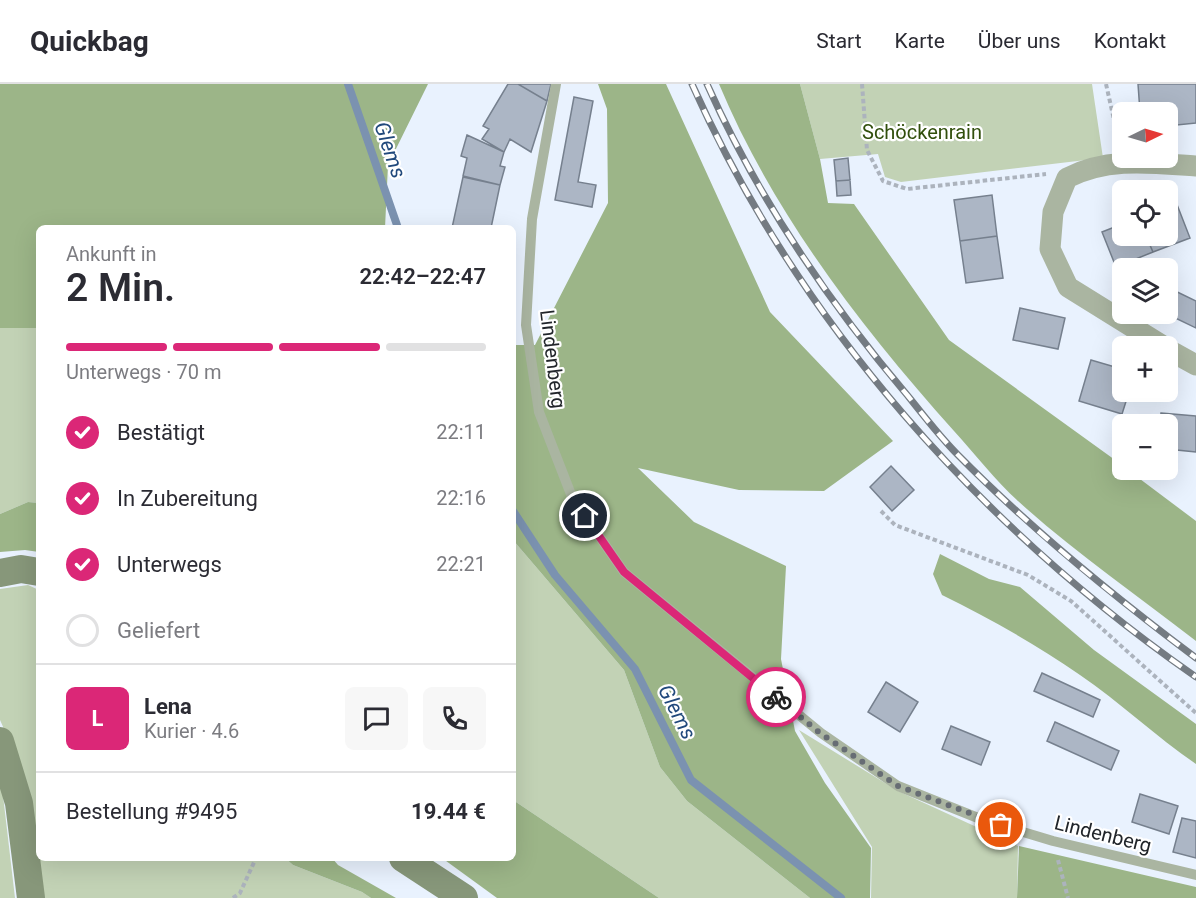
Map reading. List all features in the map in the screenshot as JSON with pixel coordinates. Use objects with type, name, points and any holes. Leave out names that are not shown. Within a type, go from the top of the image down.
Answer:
[{"type":"main road","points":[[0,573],[21,569],[36,572]]},
{"type":"main road","points":[[0,741],[20,803],[31,898]]},
{"type":"main road","points":[[408,861],[464,898]]},
{"type":"street","points":[[1146,336],[1068,287],[1050,249],[1053,212],[1067,178],[1086,169],[1124,162],[1196,166]]},
{"type":"street","points":[[1178,355],[1196,365]]},
{"type":"lane","name":"Lindenberg","points":[[556,84],[532,219],[526,325],[539,412],[572,497],[624,572],[820,733],[898,786],[983,819],[1053,841],[1196,875]]},
{"type":"path","points":[[862,84],[867,150],[883,181],[907,189],[1053,173],[1067,178]]},
{"type":"path","points":[[1106,84],[1112,110]]},
{"type":"path","points":[[881,512],[895,525],[1028,576],[1071,601],[1196,713]]},
{"type":"path","points":[[1053,841],[1068,898]]},
{"type":"path","points":[[233,898],[240,893],[255,861]]},
{"type":"green space","points":[[0,84],[428,84],[388,165],[385,225],[36,225],[36,328],[0,328]]},
{"type":"green space","points":[[598,84],[666,84],[770,312],[893,441],[824,491],[739,490],[638,468],[694,522],[786,566],[781,659],[795,731],[825,783],[871,848],[870,898],[810,898],[687,801],[660,767],[624,670],[516,544],[516,345],[535,345],[608,203],[607,109]]},
{"type":"green space","points":[[719,84],[800,84],[820,159],[828,203],[854,204],[949,340],[1112,458],[1112,480],[1141,480],[1196,521],[1196,641],[1083,556],[1039,520],[993,476],[919,392],[853,310],[793,223],[765,178]]},
{"type":"green space","name":"Schöckenrain","points":[[800,84],[1092,84],[1103,158],[901,182],[885,177],[878,154],[820,159]]},
{"type":"green space","points":[[0,328],[36,328],[36,503],[28,502],[0,514]]},
{"type":"green space","points":[[28,502],[36,503],[36,552],[0,552],[0,514]]},
{"type":"green space","points":[[516,544],[624,670],[660,767],[687,801],[810,898],[659,898],[516,802]]},
{"type":"green space","points":[[940,554],[989,579],[1020,587],[1094,650],[1196,724],[1196,764],[1095,685],[1064,664],[1012,632],[942,595],[933,574]]},
{"type":"green space","points":[[28,585],[36,589],[36,861],[288,861],[371,898],[39,898],[13,749],[0,720],[0,589]]},
{"type":"green space","points":[[799,730],[898,791],[1018,846],[1017,898],[871,898],[872,847]]},
{"type":"green space","points":[[0,782],[2,787],[15,898],[0,898]]},
{"type":"green space","points":[[516,802],[659,898],[497,898],[446,861],[516,861]]},
{"type":"green space","points":[[1019,846],[1196,887],[1196,898],[1017,898]]},
{"type":"green space","points":[[288,861],[335,861],[396,898],[371,898],[362,892],[293,865]]},
{"type":"building","points":[[508,84],[518,84],[547,101],[531,152],[510,139],[504,152],[482,139],[489,129],[483,126]]},
{"type":"building","points":[[518,84],[551,84],[547,101]]},
{"type":"building","points":[[1138,84],[1196,84],[1196,123],[1178,125],[1178,102],[1139,102]]},
{"type":"building","points":[[574,97],[593,101],[578,182],[596,185],[592,207],[555,200]]},
{"type":"building","points":[[467,135],[504,152],[500,166],[505,167],[500,185],[463,176],[467,158],[461,156]]},
{"type":"building","points":[[848,158],[850,180],[836,181],[834,160]]},
{"type":"building","points":[[463,177],[500,185],[492,225],[453,225]]},
{"type":"building","points":[[850,180],[851,195],[837,196],[836,181]]},
{"type":"building","points":[[992,195],[997,236],[960,241],[954,200]]},
{"type":"building","points":[[1178,207],[1190,238],[1178,243]]},
{"type":"building","points":[[1112,228],[1112,246],[1150,246],[1153,252],[1138,258],[1112,258],[1102,232]]},
{"type":"building","points":[[997,236],[1003,278],[966,283],[960,241]]},
{"type":"building","points":[[1150,246],[1169,246],[1153,252]]},
{"type":"building","points":[[1178,292],[1196,301],[1196,328],[1178,319]]},
{"type":"building","points":[[1020,308],[1065,318],[1058,349],[1013,340]]},
{"type":"building","points":[[1091,360],[1112,366],[1112,402],[1126,402],[1122,414],[1079,401]]},
{"type":"building","points":[[1178,414],[1196,416],[1196,452],[1178,450]]},
{"type":"building","points":[[891,466],[914,490],[892,511],[870,487]]},
{"type":"building","points":[[1042,673],[1100,700],[1093,717],[1034,691]]},
{"type":"building","points":[[886,682],[918,702],[900,732],[868,712]]},
{"type":"building","points":[[1055,722],[1119,751],[1111,770],[1047,741]]},
{"type":"building","points":[[951,726],[990,742],[981,765],[942,749]]},
{"type":"building","points":[[1140,794],[1178,806],[1169,834],[1132,822]]},
{"type":"building","points":[[1182,818],[1196,821],[1196,858],[1173,852]]},
{"type":"waterway","name":"Glems","points":[[348,84],[397,225]]},
{"type":"waterway","name":"Glems","points":[[516,516],[555,575],[635,669],[691,780],[841,898]]},
{"type":"railway","points":[[692,84],[736,172],[786,257],[842,338],[904,414],[970,487],[1042,555],[1117,618],[1196,677]]},
{"type":"railway","points":[[707,84],[748,167],[797,247],[850,324],[938,434],[986,483],[1044,536],[1103,586],[1196,658]]},
{"type":"way so far","points":[[776,697],[820,733],[898,786],[1001,825]]},
{"type":"route","points":[[585,516],[624,572],[776,697]]}]
